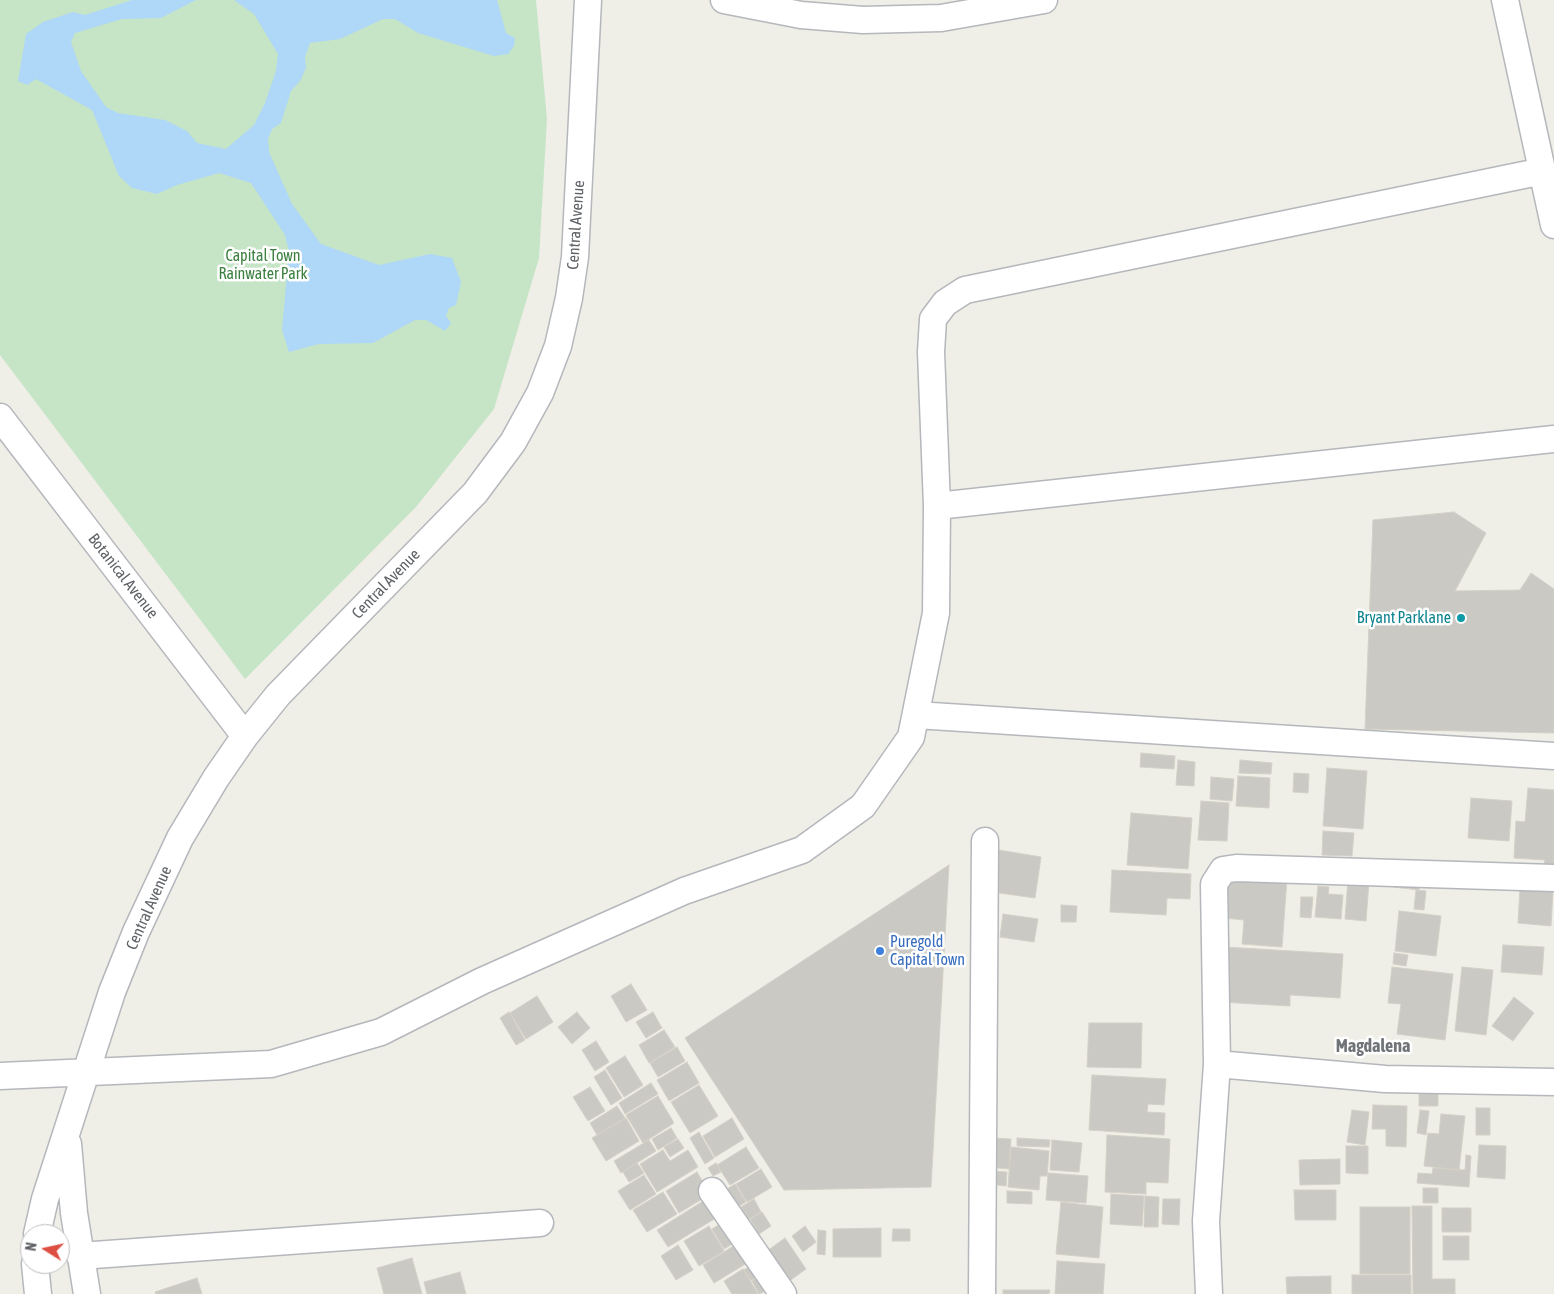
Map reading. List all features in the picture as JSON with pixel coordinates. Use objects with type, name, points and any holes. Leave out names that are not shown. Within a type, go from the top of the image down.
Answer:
[{"type":"street","name":"Central Avenue","points":[[39,1224],[45,1199],[112,992],[136,932],[180,838],[216,778],[245,736],[278,695],[475,493],[513,442],[540,393],[558,346],[569,298],[575,257],[588,0]]},
{"type":"street","points":[[724,0],[802,16],[863,20],[941,18],[1044,0]]},
{"type":"street","points":[[1505,0],[1554,225]]},
{"type":"street","points":[[0,1076],[271,1064],[381,1032],[482,981],[684,892],[802,850],[863,806],[911,736],[936,613],[937,506],[931,352],[933,319],[945,303],[965,290],[1543,171]]},
{"type":"street","name":"Botanical Avenue","points":[[0,417],[245,736]]},
{"type":"street","points":[[937,506],[1554,438]]},
{"type":"street","points":[[916,715],[1554,756]]},
{"type":"street","points":[[982,1294],[985,841]]},
{"type":"street","points":[[1209,1294],[1206,1221],[1217,1064],[1214,884],[1223,870],[1236,868],[1554,878]]},
{"type":"street","points":[[1217,1064],[1385,1079],[1554,1082]]},
{"type":"street","name":"Central Avenue","points":[[67,1133],[80,1256],[87,1294]]},
{"type":"street","points":[[712,1191],[783,1294]]},
{"type":"street","points":[[80,1256],[540,1223]]},
{"type":"street","points":[[35,1274],[38,1294]]},
{"type":"green space","name":"Capital Town Rainwater Park","points":[[0,0],[536,0],[547,119],[539,258],[494,409],[416,507],[245,679],[0,355]]},
{"type":"water","points":[[132,0],[196,0],[161,18],[122,19],[75,33],[71,42],[81,71],[106,107],[118,113],[165,120],[187,131],[197,143],[226,149],[254,125],[265,103],[276,71],[278,54],[254,14],[234,0],[497,0],[506,33],[515,38],[514,46],[508,54],[494,56],[418,33],[395,19],[383,19],[340,39],[310,43],[305,57],[306,68],[300,81],[291,91],[281,123],[272,129],[268,139],[269,152],[292,204],[321,244],[379,265],[430,254],[452,258],[461,282],[456,305],[449,308],[446,316],[451,323],[445,331],[426,320],[415,320],[373,343],[319,344],[289,352],[282,330],[289,252],[285,235],[251,183],[219,173],[177,185],[157,194],[132,188],[119,176],[92,110],[36,79],[27,85],[18,81],[26,34],[43,22],[73,12],[85,15]]},
{"type":"building","name":"Bryant Parklane","points":[[1454,512],[1486,533],[1455,591],[1520,590],[1531,573],[1554,589],[1554,733],[1365,729],[1373,520]]},
{"type":"building","points":[[1141,753],[1175,756],[1174,769],[1140,767]]},
{"type":"building","points":[[1178,760],[1195,762],[1194,786],[1176,785]]},
{"type":"building","points":[[1240,760],[1272,763],[1271,774],[1239,773]]},
{"type":"building","points":[[1327,768],[1367,771],[1363,829],[1323,826]]},
{"type":"building","points":[[1294,773],[1309,774],[1308,793],[1293,792]]},
{"type":"building","points":[[1238,776],[1270,778],[1269,808],[1236,806]]},
{"type":"building","points":[[1211,777],[1234,779],[1232,801],[1210,799]]},
{"type":"building","points":[[1528,788],[1554,790],[1554,864],[1544,864],[1545,860],[1514,858],[1516,821],[1525,822]]},
{"type":"building","points":[[1471,798],[1512,801],[1509,841],[1468,838]]},
{"type":"building","points":[[1201,801],[1229,803],[1227,841],[1198,840]]},
{"type":"building","points":[[1131,813],[1192,818],[1188,869],[1127,865]]},
{"type":"building","points":[[1323,831],[1354,833],[1352,856],[1322,855]]},
{"type":"building","points":[[999,850],[1041,857],[1035,898],[993,892]]},
{"type":"building","name":"Puregold Capital Town","points":[[949,865],[931,1187],[784,1190],[685,1038]]},
{"type":"building","points":[[1112,870],[1191,874],[1190,899],[1167,898],[1166,915],[1110,912]]},
{"type":"building","points":[[1227,873],[1287,878],[1282,947],[1242,944],[1244,920],[1224,918]]},
{"type":"building","points":[[1394,875],[1421,878],[1419,890],[1393,887]]},
{"type":"building","points":[[1348,879],[1369,881],[1366,921],[1345,919]]},
{"type":"building","points":[[1318,886],[1329,887],[1328,894],[1343,895],[1341,919],[1315,917]]},
{"type":"building","points":[[1520,888],[1553,890],[1551,926],[1518,923]]},
{"type":"building","points":[[1416,890],[1426,891],[1424,910],[1414,909]]},
{"type":"building","points":[[1301,897],[1313,897],[1311,918],[1300,917]]},
{"type":"building","points":[[1061,905],[1077,906],[1076,922],[1061,922]]},
{"type":"building","points":[[1399,911],[1441,916],[1436,956],[1395,951]]},
{"type":"building","points":[[1003,914],[1038,919],[1034,942],[1000,937]]},
{"type":"building","points":[[1503,945],[1544,947],[1542,975],[1501,972]]},
{"type":"building","points":[[1224,947],[1343,954],[1340,998],[1290,995],[1290,1006],[1220,1002]]},
{"type":"building","points":[[1394,953],[1408,955],[1406,966],[1393,964]]},
{"type":"building","points":[[1392,967],[1453,974],[1445,1040],[1397,1034],[1401,1004],[1388,1003]]},
{"type":"building","points":[[1462,967],[1493,970],[1486,1035],[1455,1031]]},
{"type":"building","points":[[631,984],[647,1010],[626,1022],[611,996]]},
{"type":"building","points":[[537,996],[553,1022],[526,1039],[510,1013]]},
{"type":"building","points":[[1514,997],[1534,1013],[1513,1041],[1492,1026]]},
{"type":"building","points":[[509,1012],[525,1040],[516,1045],[500,1018]]},
{"type":"building","points":[[577,1012],[590,1028],[572,1044],[558,1027]]},
{"type":"building","points":[[653,1012],[662,1028],[646,1038],[636,1022]]},
{"type":"building","points":[[1089,1023],[1142,1023],[1141,1068],[1087,1067]]},
{"type":"building","points":[[664,1030],[675,1047],[649,1063],[639,1045]]},
{"type":"building","points":[[596,1041],[609,1062],[595,1071],[582,1050]]},
{"type":"building","points":[[677,1047],[685,1061],[658,1077],[650,1063]]},
{"type":"building","points":[[625,1056],[643,1085],[624,1097],[606,1068]]},
{"type":"building","points":[[687,1062],[699,1083],[669,1101],[657,1080]]},
{"type":"building","points":[[605,1070],[622,1098],[611,1105],[594,1077]]},
{"type":"building","points":[[1092,1075],[1166,1079],[1164,1105],[1148,1104],[1147,1112],[1165,1113],[1164,1135],[1089,1130]]},
{"type":"building","points":[[651,1083],[658,1094],[625,1114],[619,1103]]},
{"type":"building","points":[[699,1085],[718,1116],[690,1133],[671,1102]]},
{"type":"building","points":[[1419,1086],[1438,1087],[1438,1106],[1419,1106]]},
{"type":"building","points":[[590,1087],[605,1111],[588,1121],[573,1097]]},
{"type":"building","points":[[658,1096],[674,1123],[643,1143],[626,1115]]},
{"type":"building","points":[[1373,1105],[1407,1106],[1406,1147],[1386,1146],[1386,1129],[1372,1129]]},
{"type":"building","points":[[617,1106],[625,1118],[597,1135],[590,1123]]},
{"type":"building","points":[[1476,1108],[1490,1108],[1490,1135],[1476,1135]]},
{"type":"building","points":[[1352,1110],[1369,1112],[1365,1145],[1347,1142]]},
{"type":"building","points":[[1420,1110],[1429,1111],[1426,1135],[1417,1133]]},
{"type":"building","points":[[1441,1114],[1465,1116],[1459,1170],[1424,1166],[1428,1133],[1439,1134]]},
{"type":"building","points":[[626,1118],[639,1141],[606,1161],[592,1138]]},
{"type":"building","points":[[732,1118],[744,1139],[715,1157],[703,1136]]},
{"type":"building","points":[[671,1128],[677,1138],[658,1150],[652,1139]]},
{"type":"building","points":[[699,1132],[714,1158],[705,1164],[690,1138]]},
{"type":"building","points":[[1107,1135],[1170,1139],[1168,1183],[1146,1182],[1146,1194],[1105,1192]]},
{"type":"building","points":[[992,1138],[1011,1139],[1009,1169],[989,1167]]},
{"type":"building","points":[[1017,1138],[1050,1140],[1049,1147],[1017,1146]]},
{"type":"building","points":[[678,1139],[684,1148],[670,1157],[664,1147]]},
{"type":"building","points":[[649,1140],[656,1151],[621,1173],[614,1161]]},
{"type":"building","points":[[1052,1140],[1082,1143],[1079,1172],[1050,1170]]},
{"type":"building","points":[[1479,1145],[1506,1146],[1505,1179],[1477,1177]]},
{"type":"building","points":[[1346,1146],[1368,1146],[1368,1174],[1346,1173]]},
{"type":"building","points":[[746,1147],[759,1168],[730,1185],[717,1165]]},
{"type":"building","points":[[1011,1147],[1049,1151],[1047,1176],[1040,1176],[1039,1190],[1008,1187]]},
{"type":"building","points":[[663,1150],[670,1161],[688,1150],[698,1167],[657,1192],[640,1164]]},
{"type":"building","points":[[1466,1155],[1471,1156],[1469,1187],[1417,1183],[1418,1173],[1432,1174],[1433,1168],[1465,1170]]},
{"type":"building","points":[[1340,1159],[1340,1184],[1300,1185],[1299,1160]]},
{"type":"building","points":[[637,1163],[644,1173],[629,1182],[623,1172]]},
{"type":"building","points":[[716,1163],[721,1172],[713,1176],[708,1168]]},
{"type":"building","points":[[761,1169],[772,1187],[747,1202],[736,1184]]},
{"type":"building","points":[[990,1171],[1007,1172],[1006,1186],[989,1184]]},
{"type":"building","points":[[697,1172],[710,1194],[679,1213],[666,1191]]},
{"type":"building","points":[[1048,1173],[1088,1176],[1086,1203],[1046,1200]]},
{"type":"building","points":[[644,1175],[656,1194],[630,1210],[618,1191]]},
{"type":"building","points":[[735,1184],[746,1202],[734,1209],[724,1191]]},
{"type":"building","points":[[1423,1188],[1438,1188],[1438,1203],[1423,1203]]},
{"type":"building","points":[[1294,1190],[1336,1190],[1336,1220],[1295,1220]]},
{"type":"building","points":[[1007,1191],[1032,1192],[1032,1204],[1007,1203]]},
{"type":"building","points":[[663,1192],[677,1214],[647,1232],[633,1210]]},
{"type":"building","points":[[1111,1194],[1144,1196],[1142,1226],[1110,1224]]},
{"type":"building","points":[[1145,1196],[1159,1197],[1158,1227],[1144,1227]]},
{"type":"building","points":[[754,1199],[761,1212],[749,1219],[741,1207]]},
{"type":"building","points":[[1163,1199],[1180,1199],[1179,1225],[1162,1224]]},
{"type":"building","points":[[705,1200],[716,1218],[668,1247],[657,1230]]},
{"type":"building","points":[[1061,1202],[1103,1207],[1099,1258],[1056,1254]]},
{"type":"building","points":[[1412,1206],[1432,1206],[1432,1279],[1455,1279],[1455,1294],[1413,1294]]},
{"type":"building","points":[[1360,1207],[1410,1207],[1410,1274],[1360,1274]]},
{"type":"building","points":[[1442,1208],[1471,1208],[1471,1232],[1442,1232]]},
{"type":"building","points":[[762,1212],[771,1226],[759,1234],[750,1219]]},
{"type":"building","points":[[726,1220],[739,1240],[724,1249],[712,1229]]},
{"type":"building","points":[[709,1226],[724,1251],[699,1266],[684,1241]]},
{"type":"building","points":[[805,1226],[816,1242],[803,1252],[792,1236]]},
{"type":"building","points":[[881,1228],[881,1257],[833,1257],[833,1229]]},
{"type":"building","points":[[893,1229],[910,1229],[910,1241],[892,1241]]},
{"type":"building","points":[[818,1230],[826,1231],[825,1255],[817,1254]]},
{"type":"building","points":[[1443,1236],[1469,1236],[1469,1260],[1443,1260]]},
{"type":"building","points":[[785,1238],[806,1269],[788,1282],[767,1251]]},
{"type":"building","points":[[740,1242],[752,1260],[714,1283],[703,1265]]},
{"type":"building","points":[[678,1245],[693,1270],[676,1280],[661,1256]]},
{"type":"building","points":[[412,1258],[422,1294],[384,1294],[377,1268]]},
{"type":"building","points":[[1057,1261],[1105,1264],[1103,1294],[1055,1294]]},
{"type":"building","points":[[756,1262],[763,1273],[751,1281],[744,1270]]},
{"type":"building","points":[[743,1269],[758,1294],[732,1294],[724,1281]]},
{"type":"building","points":[[460,1272],[466,1294],[427,1294],[424,1282]]},
{"type":"building","points":[[764,1273],[772,1288],[759,1294],[752,1281]]},
{"type":"building","points":[[1352,1275],[1411,1275],[1411,1294],[1352,1294]]},
{"type":"building","points":[[1331,1276],[1331,1294],[1287,1294],[1286,1277]]},
{"type":"building","points":[[197,1278],[202,1294],[156,1294],[155,1292]]},
{"type":"building","points":[[1003,1290],[1050,1290],[1049,1294],[1003,1294]]},
{"type":"place","name":"Bryant Parklane","points":[[1461,618]]},
{"type":"place","name":"Puregold Capital Town","points":[[880,951]]},
{"type":"district","name":"Magdalena","points":[[1373,1046]]}]
